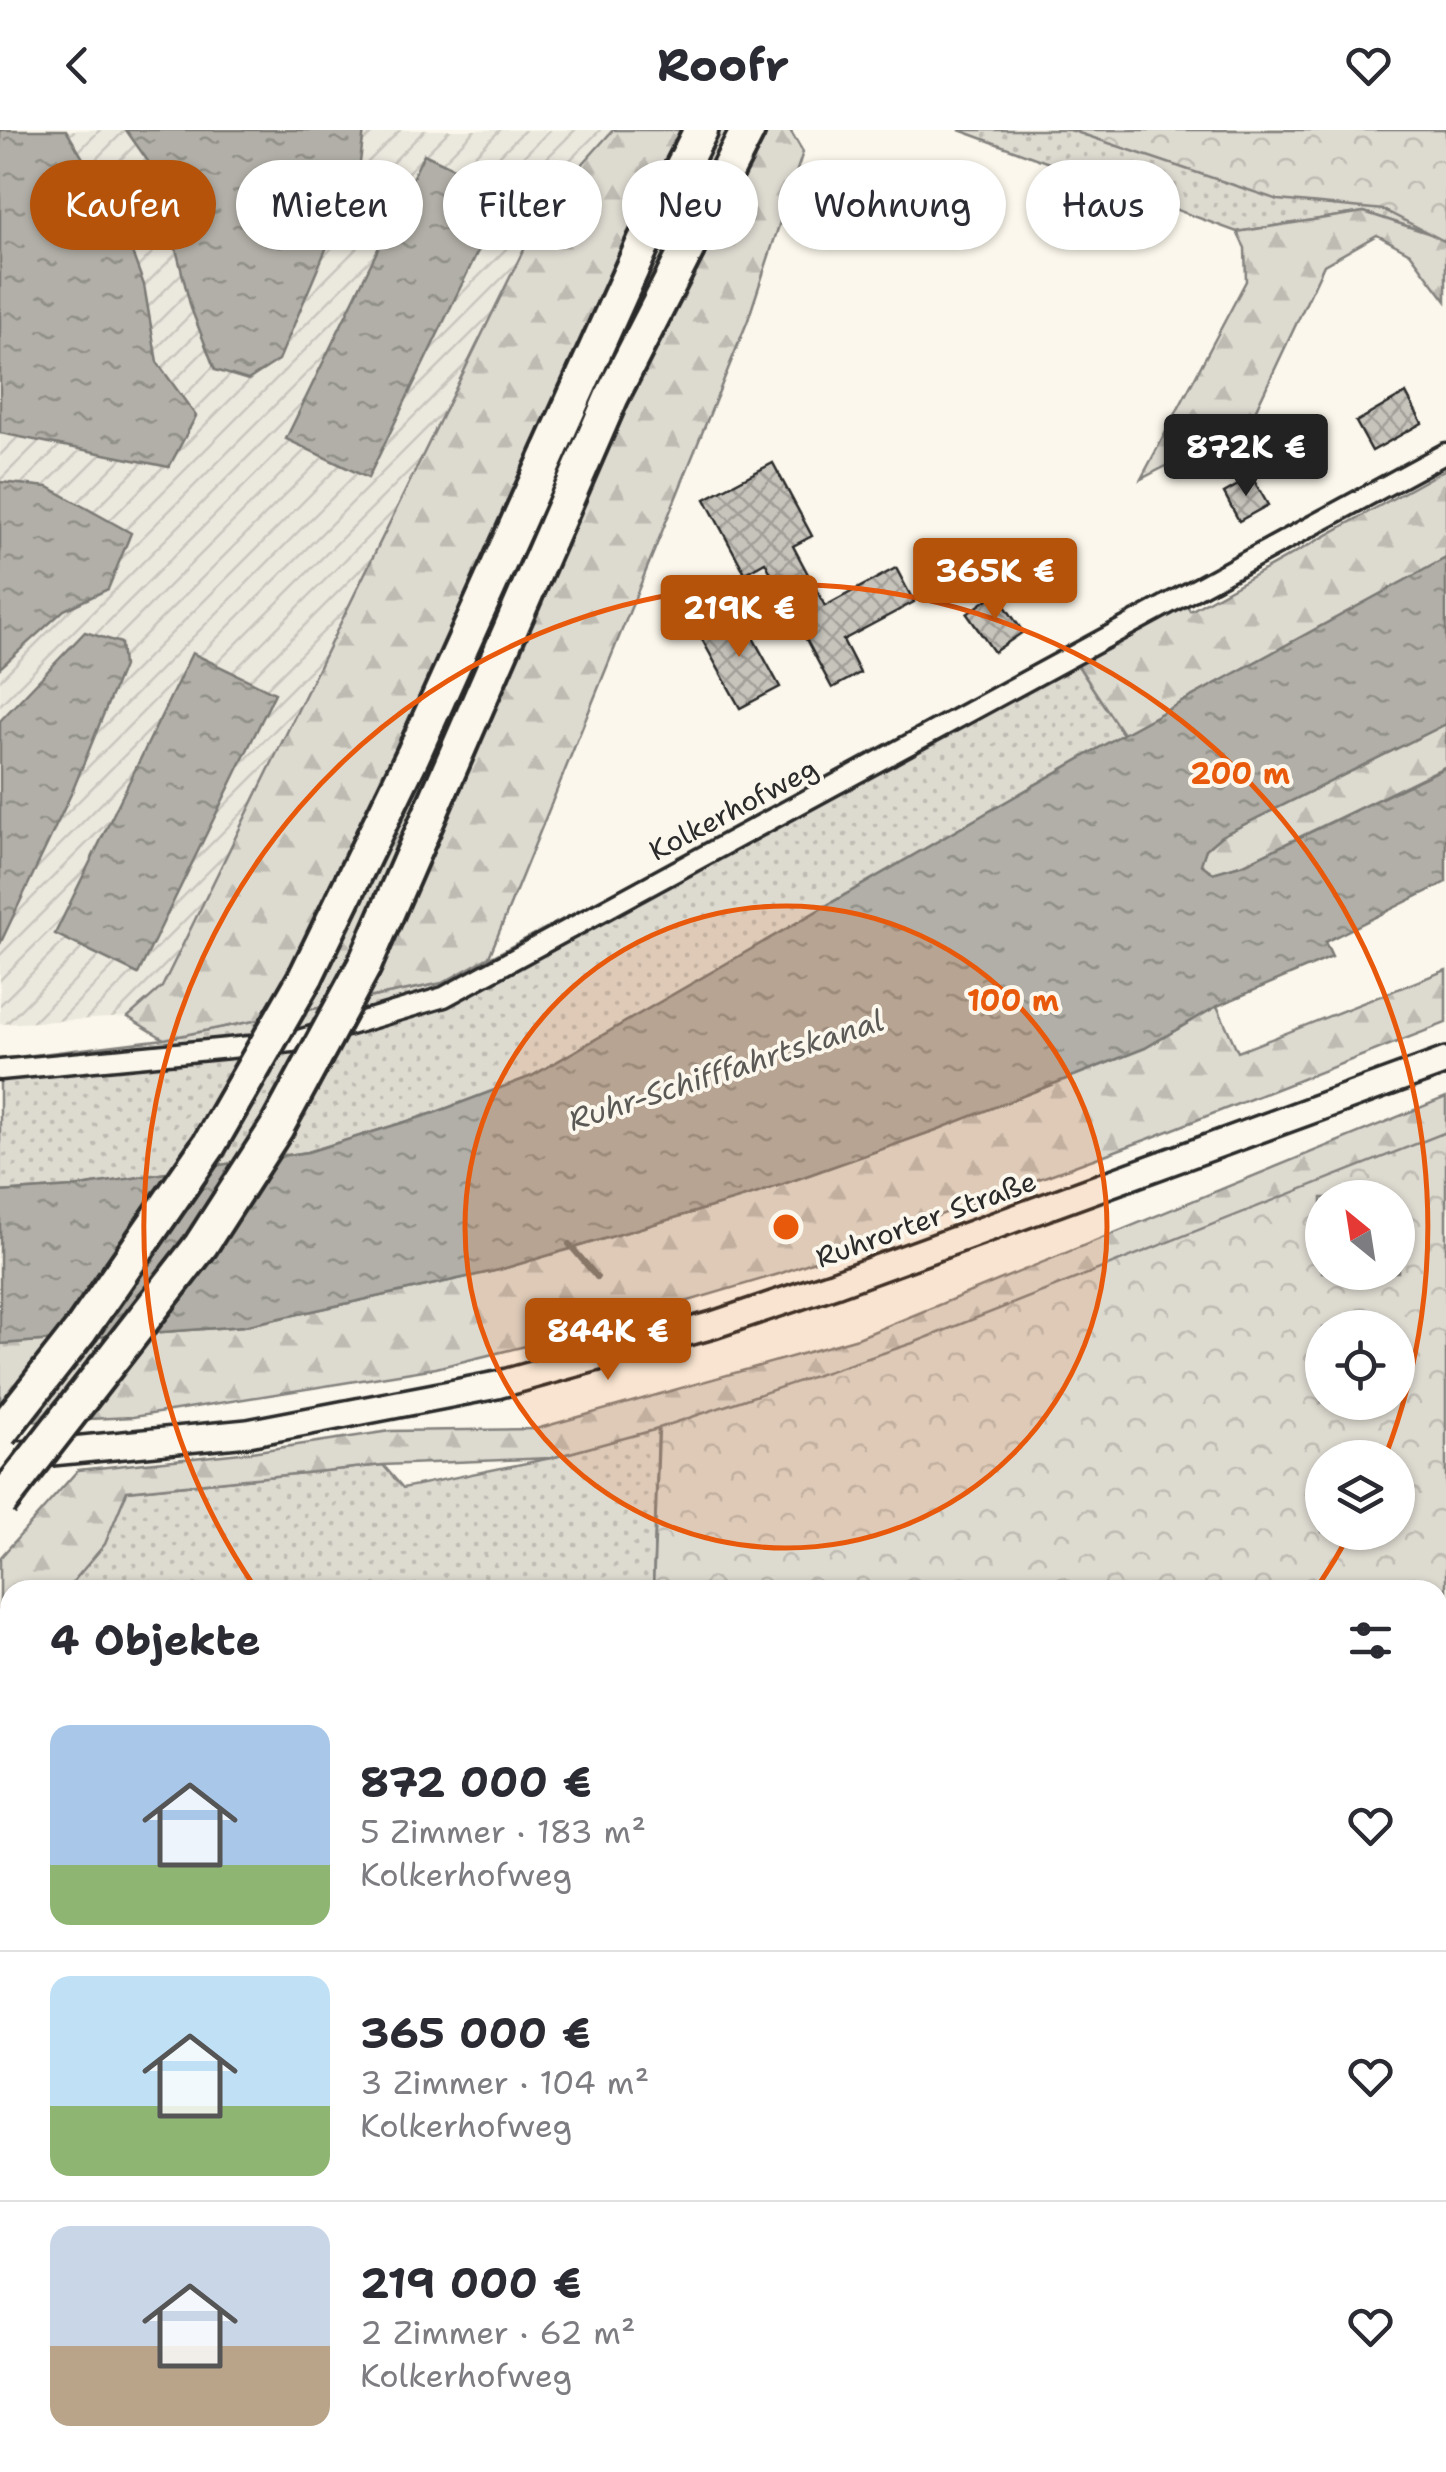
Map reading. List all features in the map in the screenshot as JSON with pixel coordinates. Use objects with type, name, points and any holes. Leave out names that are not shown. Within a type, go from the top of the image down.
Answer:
[{"type":"highway","points":[[0,1432],[81,1330],[209,1145],[306,976],[420,738],[644,242],[700,130]]},
{"type":"highway","points":[[0,1503],[201,1245],[277,1126],[364,966],[611,398],[748,130]]},
{"type":"main road","name":"Ruhrorter Straße","points":[[0,1457],[248,1433],[372,1411],[533,1375],[713,1325],[834,1284],[1446,1061]]},
{"type":"street","name":"Kolkerhofweg","points":[[0,1070],[292,1042],[444,997],[1446,453]]},
{"type":"shaded area","points":[[0,130],[613,130],[586,160],[443,160],[443,250],[523,250],[162,987],[128,1017],[0,1024]]},
{"type":"green space","points":[[613,130],[790,130],[803,152],[800,160],[778,160],[778,228],[748,320],[489,957],[442,983],[164,1039],[128,1017],[162,987],[523,250],[602,250],[602,160],[586,160]]},
{"type":"green space","points":[[959,130],[1446,130],[1446,239],[1364,212],[1237,232],[1180,211],[1180,160],[1041,160]]},
{"type":"green space","points":[[1070,130],[1446,130],[1446,242],[1384,210],[1278,200],[1180,167],[1180,160],[1159,160]]},
{"type":"green space","points":[[1364,212],[1446,239],[1446,301],[1410,253],[1377,235],[1324,265],[1250,422],[1141,479],[1246,281],[1245,248],[1237,232]]},
{"type":"green space","points":[[1446,469],[1446,558],[1123,734],[1069,652],[1177,588],[1190,611]]},
{"type":"green space","points":[[1069,652],[1123,734],[532,1076],[434,1113],[308,1152],[73,1187],[0,1192],[0,1059],[164,1039],[442,983]]},
{"type":"green space","points":[[1446,724],[1446,766],[1244,864],[1213,873],[1200,864],[1206,849],[1221,836]]},
{"type":"green space","points":[[1446,970],[1446,1023],[1148,1139],[779,1274],[591,1330],[436,1368],[133,1417],[0,1423],[0,1344],[244,1326],[499,1270],[755,1194],[936,1130],[1145,1048],[1217,1006],[1238,1052]]},
{"type":"green space","points":[[1446,1097],[1446,1211],[1415,1203],[1415,1180],[1305,1180],[1305,1208],[670,1580],[653,1580],[658,1429],[551,1458],[383,1465],[127,1491],[105,1544],[74,1580],[0,1580],[0,1558],[78,1470],[251,1452],[390,1431],[536,1429],[858,1338]]},
{"type":"green space","points":[[1446,1132],[1446,1580],[653,1580],[659,1428],[913,1343],[1305,1188],[1305,1290],[1415,1290],[1415,1180],[1325,1180]]},
{"type":"green space","points":[[659,1428],[653,1580],[74,1580],[104,1544],[127,1491],[383,1465],[403,1488],[551,1458]]},
{"type":"water","points":[[0,130],[66,130],[84,160],[30,160],[30,250],[131,250],[144,285],[157,362],[196,416],[169,467],[0,433]]},
{"type":"water","points":[[126,130],[364,130],[360,160],[236,160],[236,250],[326,250],[279,360],[248,380],[215,370],[191,308],[176,250],[216,250],[216,160],[147,160]]},
{"type":"water","points":[[424,154],[443,163],[443,250],[478,250],[368,478],[286,439],[378,250],[423,250]]},
{"type":"water","points":[[0,482],[48,487],[131,533],[108,589],[64,610],[0,668]]},
{"type":"water","name":"Ruhr-Schifffahrtskanal","points":[[1446,558],[1446,724],[1221,836],[1206,849],[1201,864],[1213,873],[1244,864],[1446,767],[1446,882],[1325,942],[1332,957],[1217,1006],[1145,1048],[936,1130],[755,1194],[499,1270],[244,1326],[0,1344],[0,1192],[73,1187],[308,1152],[434,1113],[532,1076],[1123,734]]},
{"type":"water","points":[[85,632],[121,643],[123,666],[72,792],[0,944],[0,721]]},
{"type":"water","points":[[192,653],[275,693],[138,974],[55,934]]},
{"type":"building","points":[[1406,393],[1422,423],[1372,451],[1356,422]]},
{"type":"building","points":[[773,463],[812,536],[793,546],[825,606],[896,568],[914,602],[843,640],[860,673],[832,688],[765,562],[745,573],[705,499]]},
{"type":"building","points":[[1252,477],[1268,505],[1239,521],[1224,493]]},
{"type":"building","points":[[996,593],[1023,632],[994,652],[967,614]]},
{"type":"building","points":[[739,612],[780,687],[740,708],[699,634]]},
{"type":"waterway","points":[[569,1244],[597,1277]]}]
